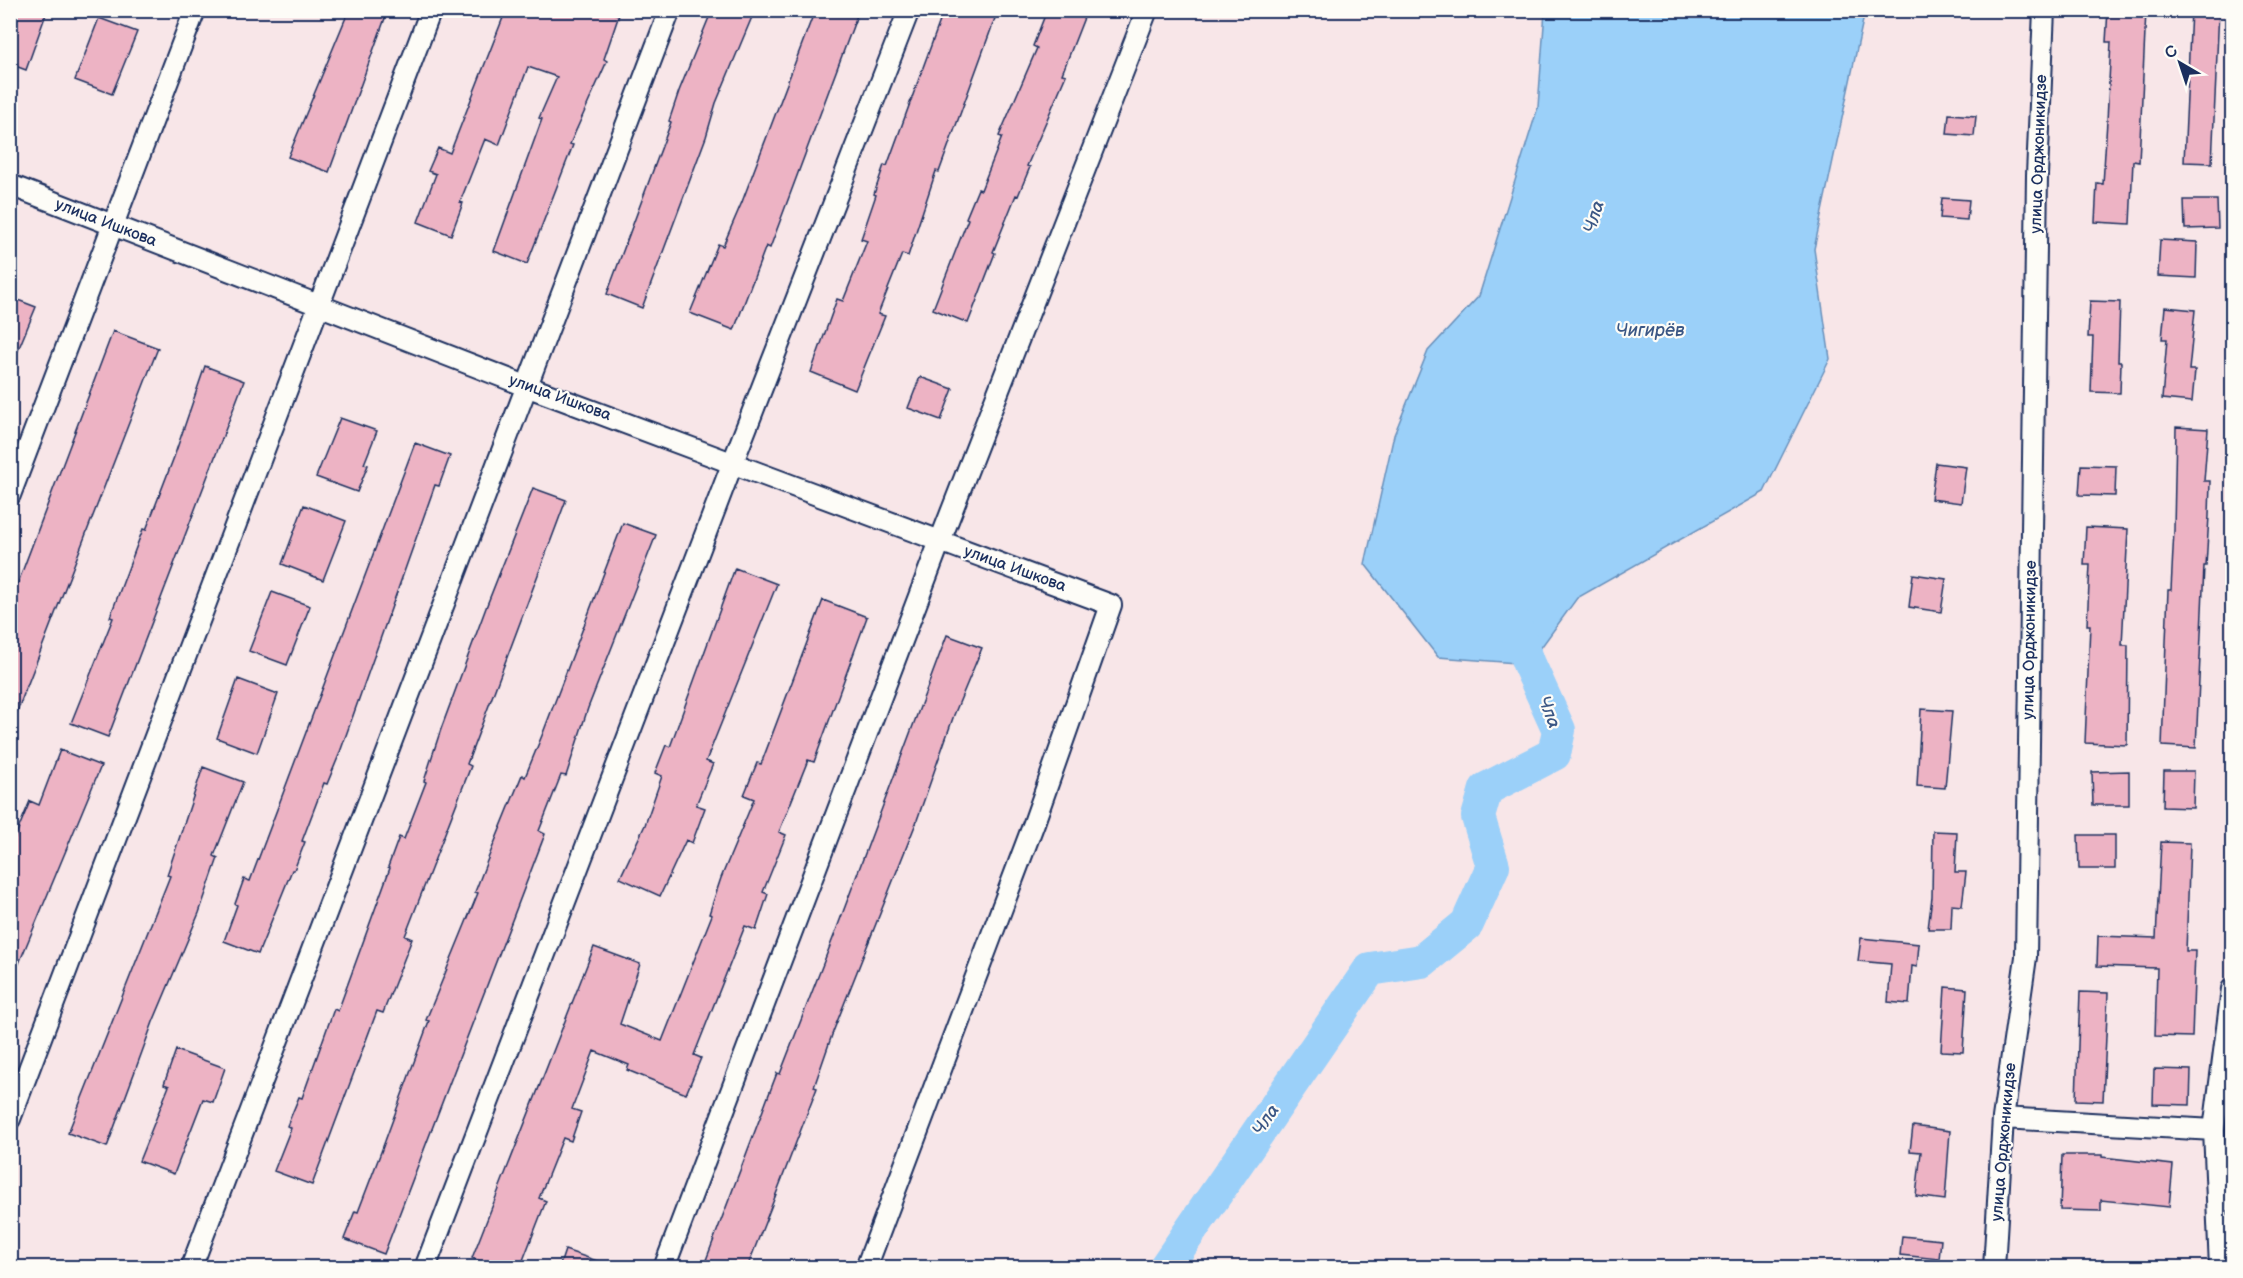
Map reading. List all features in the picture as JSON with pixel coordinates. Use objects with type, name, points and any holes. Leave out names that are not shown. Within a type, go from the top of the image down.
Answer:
[{"type":"street","points":[[10,495],[195,10]]},
{"type":"street","points":[[10,1119],[431,10]]},
{"type":"street","points":[[190,1268],[670,10]]},
{"type":"street","points":[[425,1268],[733,462],[909,10]]},
{"type":"street","points":[[664,1268],[940,541],[1147,10]]},
{"type":"street","name":"улица Орджоникидзе","points":[[1994,1268],[2003,1118],[2026,957],[2037,175],[2044,10]]},
{"type":"street","name":"улица Ишкова","points":[[10,185],[112,227],[320,304],[526,386],[1111,604],[1034,823],[866,1268]]},
{"type":"street","points":[[2220,1268],[2214,1130],[2232,989]]},
{"type":"street","points":[[2003,1118],[2214,1130]]},
{"type":"water","name":"Чигирёв","points":[[1545,11],[1865,11],[1814,249],[1830,359],[1764,492],[1577,598],[1529,664],[1438,657],[1365,564],[1394,435],[1428,351],[1479,296],[1538,107]]},
{"type":"building","points":[[10,10],[37,10],[46,14],[26,70],[10,64]]},
{"type":"building","points":[[349,10],[388,10],[329,172],[288,157]]},
{"type":"building","points":[[506,10],[604,10],[619,15],[604,59],[607,61],[570,144],[573,145],[527,264],[494,251],[542,119],[539,118],[557,77],[528,67],[499,145],[485,139],[460,202],[463,203],[451,235],[418,222],[436,174],[428,171],[438,148],[450,153]]},
{"type":"building","points":[[712,10],[735,10],[752,17],[716,103],[706,137],[642,308],[607,294],[671,122],[669,121],[679,91]]},
{"type":"building","points":[[815,10],[859,10],[770,248],[766,246],[734,330],[690,313],[718,244],[723,246],[742,202]]},
{"type":"building","points":[[944,10],[998,10],[939,172],[936,171],[908,256],[902,254],[878,314],[885,316],[855,390],[811,372],[837,299],[843,301],[867,241],[861,239],[876,195],[874,194],[884,165],[887,166]]},
{"type":"building","points":[[1047,10],[1087,10],[1062,74],[1066,75],[993,252],[995,253],[968,323],[933,309],[968,219],[966,218],[978,189],[981,190],[1002,137],[999,136],[1037,48],[1033,46]]},
{"type":"building","points":[[2108,10],[2146,10],[2139,162],[2133,161],[2130,224],[2095,222],[2097,183],[2103,184],[2107,121],[2111,42],[2106,42]]},
{"type":"building","points":[[2191,10],[2219,10],[2212,163],[2184,162]]},
{"type":"building","points":[[99,18],[137,32],[112,94],[75,80]]},
{"type":"building","points":[[1949,114],[1976,116],[1974,136],[1947,134]]},
{"type":"building","points":[[1942,198],[1969,200],[1967,220],[1940,218]]},
{"type":"building","points":[[2184,200],[2217,200],[2218,228],[2185,229]]},
{"type":"building","points":[[2160,240],[2197,242],[2196,278],[2158,276]]},
{"type":"building","points":[[10,297],[36,307],[11,367],[10,367]]},
{"type":"building","points":[[2090,301],[2120,302],[2118,362],[2121,362],[2120,393],[2091,392],[2093,337],[2088,337]]},
{"type":"building","points":[[2165,307],[2195,310],[2189,370],[2195,370],[2192,402],[2162,399],[2167,339],[2162,339]]},
{"type":"building","points":[[113,331],[158,348],[10,730],[10,604]]},
{"type":"building","points":[[205,366],[244,381],[108,737],[71,723],[113,618],[110,617],[143,529],[146,530],[174,457]]},
{"type":"building","points":[[920,377],[953,389],[941,420],[908,408]]},
{"type":"building","points":[[340,418],[377,431],[364,464],[368,465],[357,492],[316,477]]},
{"type":"building","points":[[2176,427],[2208,429],[2204,481],[2210,481],[2209,516],[2206,566],[2204,566],[2196,748],[2162,746],[2168,590],[2171,590],[2174,530]]},
{"type":"building","points":[[415,443],[450,456],[439,486],[435,485],[339,755],[327,784],[324,783],[302,841],[305,842],[258,954],[224,941],[237,905],[235,904],[244,879],[250,881]]},
{"type":"building","points":[[1936,463],[1966,467],[1961,503],[1931,499]]},
{"type":"building","points":[[2081,465],[2116,466],[2115,496],[2079,495]]},
{"type":"building","points":[[533,488],[566,500],[467,764],[471,766],[405,936],[412,939],[383,1013],[377,1011],[312,1185],[274,1171],[291,1128],[287,1126],[299,1097],[302,1098],[334,1009],[338,1011],[399,837],[404,839],[426,782],[424,781],[441,729]]},
{"type":"building","points":[[304,505],[346,521],[323,580],[282,564]]},
{"type":"building","points":[[623,523],[656,535],[588,708],[566,776],[561,775],[539,831],[545,834],[384,1254],[344,1239],[355,1211],[358,1212],[381,1152],[429,1021],[426,1020],[478,893],[475,892],[487,861],[522,775],[525,777],[543,733]]},
{"type":"building","points":[[2086,527],[2128,529],[2122,645],[2128,645],[2127,745],[2085,743],[2090,625],[2087,625],[2090,565],[2084,565]]},
{"type":"building","points":[[735,568],[777,584],[706,761],[713,764],[696,805],[705,808],[692,843],[686,840],[660,896],[620,878],[645,825],[662,776],[655,773],[666,745],[670,747]]},
{"type":"building","points":[[1913,574],[1946,579],[1941,612],[1909,607]]},
{"type":"building","points":[[272,592],[310,606],[287,665],[249,651]]},
{"type":"building","points":[[823,600],[867,617],[814,762],[808,760],[779,832],[786,835],[763,892],[768,894],[756,930],[745,926],[694,1055],[701,1058],[686,1094],[627,1070],[629,1065],[594,1051],[572,1109],[581,1112],[571,1141],[563,1138],[539,1198],[546,1201],[520,1268],[498,1268],[472,1258],[594,947],[640,964],[620,1024],[662,1041],[712,915],[709,914],[721,878],[754,799],[744,795],[757,763],[761,764]]},
{"type":"building","points":[[947,635],[982,648],[954,715],[916,823],[833,1032],[814,1087],[817,1088],[747,1268],[703,1268],[777,1073],[780,1074],[837,928]]},
{"type":"building","points":[[238,679],[278,694],[257,753],[217,738]]},
{"type":"building","points":[[1921,709],[1952,711],[1945,788],[1917,786]]},
{"type":"building","points":[[60,750],[101,766],[10,985],[10,849],[30,801],[39,805]]},
{"type":"building","points":[[203,767],[243,782],[214,856],[218,858],[199,913],[153,1022],[107,1147],[68,1133],[170,876],[167,875]]},
{"type":"building","points":[[2129,771],[2129,805],[2093,805],[2092,772]]},
{"type":"building","points":[[2164,771],[2194,771],[2193,808],[2163,807]]},
{"type":"building","points":[[1933,831],[1957,832],[1955,872],[1966,872],[1962,906],[1952,905],[1951,929],[1928,929],[1932,897]]},
{"type":"building","points":[[2078,835],[2115,835],[2115,869],[2079,869]]},
{"type":"building","points":[[2161,842],[2190,843],[2186,951],[2195,951],[2192,1037],[2155,1036],[2157,968],[2097,966],[2098,936],[2156,938]]},
{"type":"building","points":[[1861,938],[1919,944],[1917,967],[1912,966],[1909,1004],[1888,1002],[1891,964],[1858,961]]},
{"type":"building","points":[[1945,987],[1967,989],[1963,1052],[1941,1051]]},
{"type":"building","points":[[2080,992],[2108,993],[2103,1101],[2076,1100]]},
{"type":"building","points":[[176,1050],[225,1068],[213,1102],[203,1099],[174,1174],[139,1161],[169,1086],[164,1084]]},
{"type":"building","points":[[2154,1069],[2191,1070],[2190,1105],[2153,1104]]},
{"type":"building","points":[[1913,1126],[1950,1131],[1945,1200],[1916,1196],[1921,1152],[1910,1151]]},
{"type":"building","points":[[2062,1155],[2102,1155],[2102,1157],[2173,1165],[2169,1207],[2101,1200],[2101,1211],[2060,1210]]},
{"type":"building","points":[[1902,1236],[1941,1240],[1939,1259],[1900,1255]]},
{"type":"building","points":[[565,1250],[609,1265],[609,1268],[559,1268]]},
{"type":"waterway","name":"Чла","points":[[1165,1268],[1370,969],[1422,961],[1467,924],[1493,866],[1478,817],[1486,789],[1554,754],[1559,730],[1529,664],[1513,620]]}]
